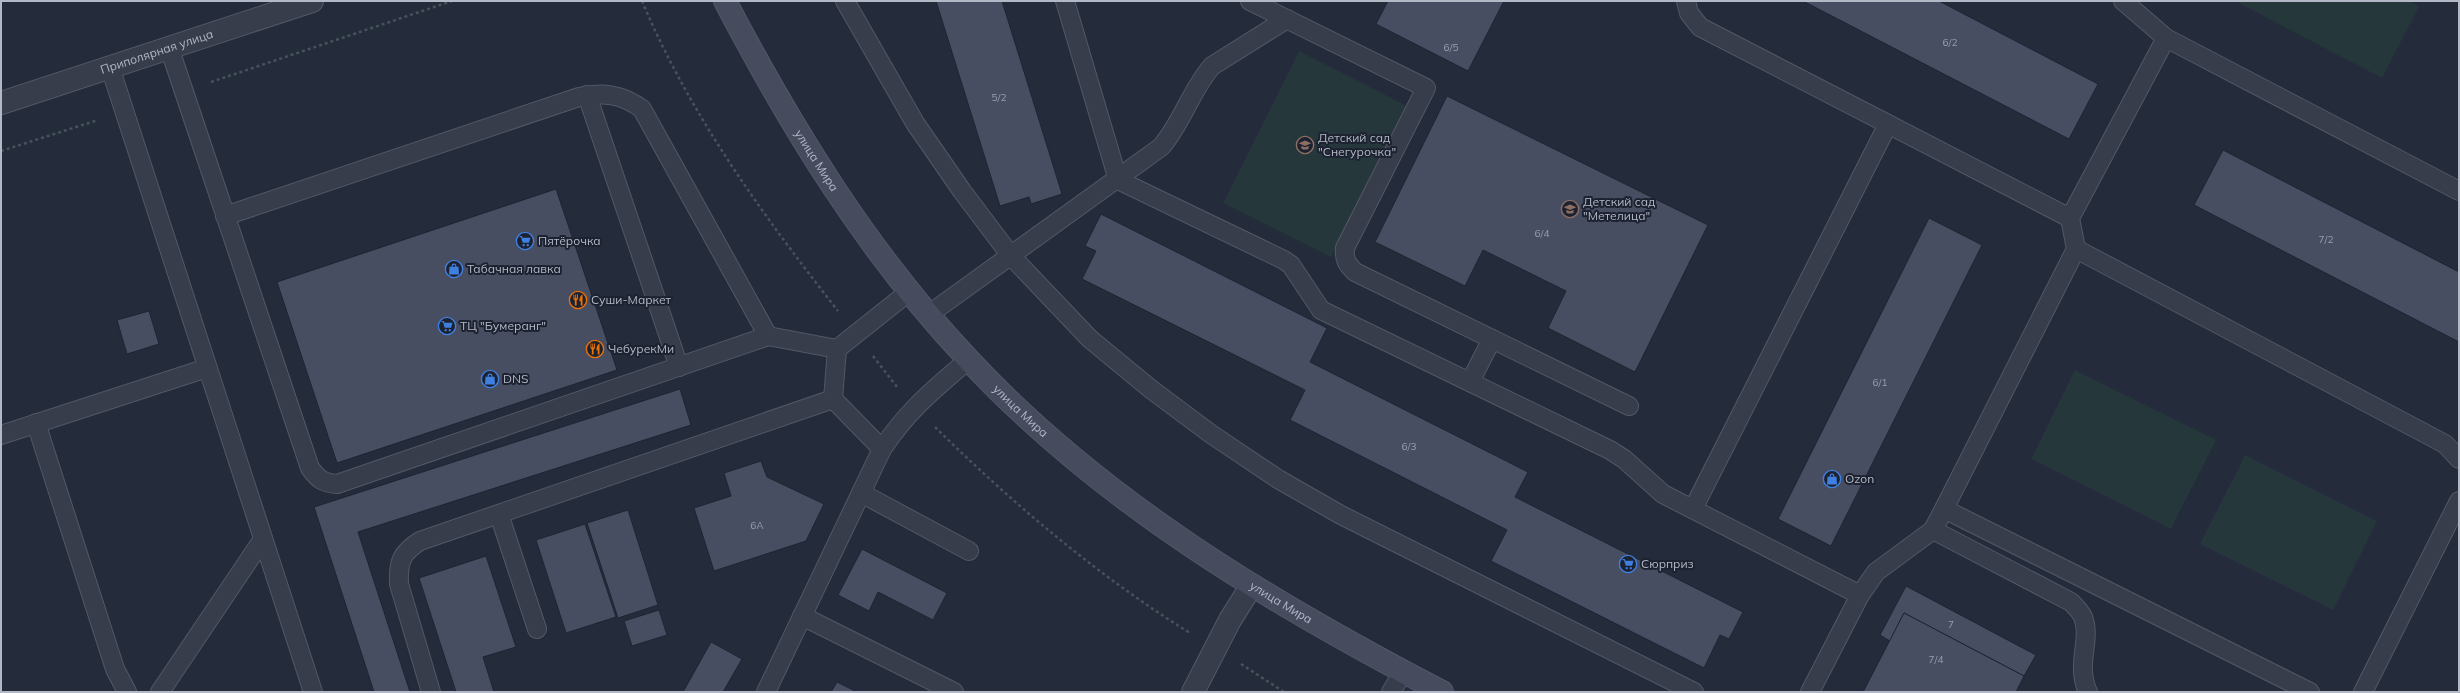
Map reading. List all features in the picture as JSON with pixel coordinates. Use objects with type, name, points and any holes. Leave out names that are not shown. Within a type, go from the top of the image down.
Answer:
[{"type":"street","name":"Приполярная улица","points":[[1,103],[312,1]]},
{"type":"street","name":"улица Мира","points":[[725,1],[764,75],[813,157],[852,215],[928,315],[968,360],[1084,466],[1153,520],[1252,585],[1403,672],[1442,692]]},
{"type":"street","points":[[1193,692],[1230,620],[1252,585]]},
{"type":"lane","points":[[845,1],[915,122],[962,191],[1011,256],[1095,344],[1205,429],[1278,479],[1348,518],[1694,692]]},
{"type":"lane","points":[[1065,1],[1118,180],[1284,260],[1291,265],[1321,310],[1610,450],[1624,459],[1663,494],[1860,595]]},
{"type":"lane","points":[[1250,1],[1426,88],[1346,248],[1344,257],[1348,265],[1355,272],[1629,406]]},
{"type":"lane","points":[[1686,1],[1689,13],[1700,27],[2070,218]]},
{"type":"lane","points":[[2124,1],[2166,38],[2459,191]]},
{"type":"lane","points":[[928,315],[1118,180],[1161,147],[1170,136],[1203,76],[1212,66],[1287,19]]},
{"type":"lane","points":[[1810,692],[1860,595],[1876,572],[1933,530],[2076,249],[2070,218],[2166,38]]},
{"type":"lane","points":[[169,47],[310,468],[317,478],[325,483],[337,484],[768,336],[837,349]]},
{"type":"lane","points":[[110,68],[313,692]]},
{"type":"lane","points":[[225,216],[587,95],[617,95],[629,99],[642,109],[768,336]]},
{"type":"lane","points":[[587,95],[679,367]]},
{"type":"lane","points":[[1693,509],[1888,124]]},
{"type":"lane","points":[[2076,249],[2445,444],[2459,459]]},
{"type":"lane","points":[[882,449],[833,399],[837,349],[910,291]]},
{"type":"lane","points":[[1470,382],[1492,339]]},
{"type":"lane","points":[[766,692],[882,449],[900,422],[914,406],[968,360]]},
{"type":"lane","points":[[1,435],[207,368]]},
{"type":"lane","points":[[431,692],[399,584],[398,567],[407,549],[420,541],[833,399]]},
{"type":"lane","points":[[36,423],[115,669],[127,692]]},
{"type":"lane","points":[[861,493],[969,551]]},
{"type":"lane","points":[[2363,692],[2459,501]]},
{"type":"lane","points":[[1944,509],[2310,692]]},
{"type":"lane","points":[[499,514],[537,629]]},
{"type":"lane","points":[[1933,530],[2071,602],[2083,617],[2085,634],[2081,670],[2088,692]]},
{"type":"lane","points":[[160,692],[263,539]]},
{"type":"lane","points":[[802,616],[954,692]]},
{"type":"lane","points":[[1391,692],[1403,672]]},
{"type":"path","points":[[184,91],[452,1]]},
{"type":"path","points":[[1,151],[124,111]]},
{"type":"shaded area","points":[[2235,1],[2409,1],[2419,6],[2382,78]]},
{"type":"shaded area","points":[[1299,51],[1407,106],[1331,257],[1223,203]]},
{"type":"shaded area","points":[[2075,370],[2216,440],[2171,529],[2031,459]]},
{"type":"shaded area","points":[[2245,455],[2377,521],[2333,610],[2200,544]]},
{"type":"building","points":[[936,1],[1002,1],[1062,194],[1031,204],[1029,197],[1000,206]]},
{"type":"building","points":[[1388,1],[1504,1],[1468,71],[1376,24]]},
{"type":"building","points":[[1803,1],[1939,1],[2098,84],[2069,139]]},
{"type":"building","points":[[1447,96],[1708,225],[1635,372],[1548,328],[1566,291],[1483,250],[1465,286],[1375,242]]},
{"type":"building","points":[[2223,150],[2459,272],[2459,342],[2194,205]]},
{"type":"building","name":"ТЦ \"Бумеранг\"","points":[[556,189],[617,370],[337,463],[277,282]]},
{"type":"building","points":[[1101,214],[1327,328],[1310,362],[1528,472],[1515,497],[1743,612],[1729,639],[1720,635],[1704,668],[1491,561],[1507,530],[1290,420],[1305,390],[1082,279],[1096,251],[1085,246]]},
{"type":"building","points":[[1929,218],[1982,245],[1831,546],[1778,519]]},
{"type":"building","points":[[149,311],[159,344],[127,354],[117,320]]},
{"type":"building","points":[[680,389],[691,425],[358,532],[410,692],[374,692],[314,507]]},
{"type":"building","points":[[761,461],[767,477],[824,504],[806,541],[714,571],[694,508],[731,496],[724,473]]},
{"type":"building","points":[[628,510],[658,605],[618,618],[587,523]]},
{"type":"building","points":[[585,524],[616,617],[566,633],[536,540]]},
{"type":"building","points":[[862,549],[947,593],[933,620],[878,592],[869,611],[838,595]]},
{"type":"building","points":[[486,556],[516,647],[483,657],[494,692],[456,692],[419,578]]},
{"type":"building","points":[[1906,586],[2036,655],[2024,676],[1904,613],[1890,641],[1880,635]]},
{"type":"building","points":[[659,610],[667,635],[632,646],[624,621]]},
{"type":"building","points":[[1904,613],[2024,676],[2016,692],[1863,692]]},
{"type":"building","points":[[711,642],[742,659],[723,692],[683,692]]},
{"type":"building","points":[[837,682],[857,692],[831,692]]},
{"type":"place","name":"Детский сад \"Снегурочка\"","points":[[1305,145]]},
{"type":"place","name":"Детский сад \"Метелица\"","points":[[1570,209]]},
{"type":"place","name":"Пятёрочка","points":[[525,241]]},
{"type":"place","name":"Табачная лавка","points":[[454,269]]},
{"type":"place","name":"Суши-Маркет","points":[[578,300]]},
{"type":"place","name":"ТЦ \"Бумеранг\"","points":[[447,326]]},
{"type":"place","name":"ЧебурекМи","points":[[595,349]]},
{"type":"place","name":"DNS","points":[[490,379]]},
{"type":"place","name":"Ozon","points":[[1832,479]]},
{"type":"place","name":"Сюрприз","points":[[1628,564]]}]
